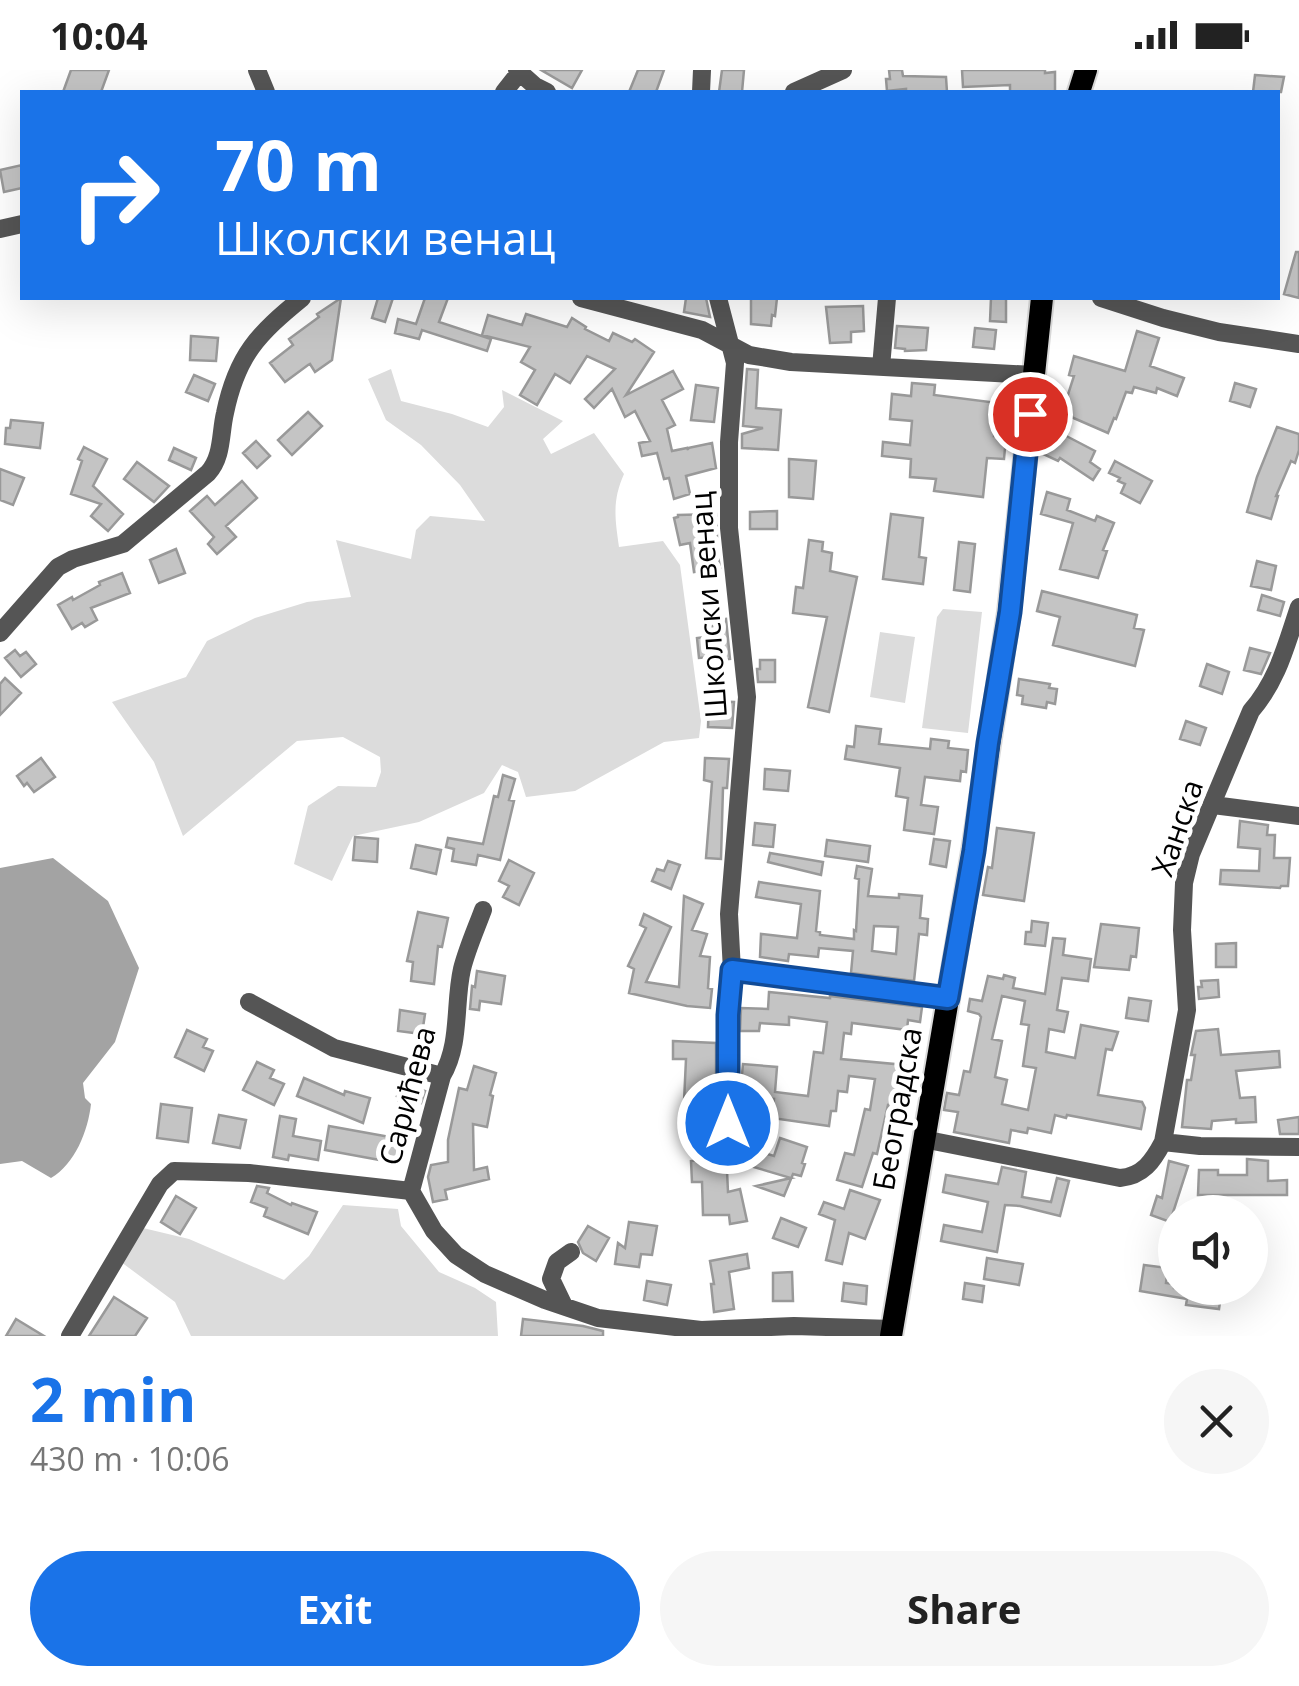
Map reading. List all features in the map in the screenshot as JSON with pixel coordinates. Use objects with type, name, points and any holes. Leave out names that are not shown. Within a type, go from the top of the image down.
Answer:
[{"type":"main road","name":"Београдска","points":[[892,1332],[974,851],[1010,612],[1042,300]]},
{"type":"street","points":[[798,90],[843,70]]},
{"type":"street","points":[[518,72],[544,90]]},
{"type":"street","points":[[0,633],[58,567],[123,544],[208,473],[219,453],[232,381],[249,348],[268,325],[299,300]]},
{"type":"street","points":[[589,300],[714,334],[749,355],[791,362],[1034,375]]},
{"type":"street","name":"Школски венац","points":[[719,300],[734,362],[729,528],[747,697],[729,914],[732,970],[728,1015],[728,1159]]},
{"type":"street","points":[[880,367],[887,300]]},
{"type":"street","points":[[1107,300],[1219,332],[1299,344]]},
{"type":"street","name":"Ханска","points":[[1163,1142],[1187,1010],[1182,930],[1184,883],[1191,854],[1251,711],[1276,674],[1299,607]]},
{"type":"street","points":[[1213,804],[1299,816]]},
{"type":"street","name":"Сарићева","points":[[483,910],[462,968],[450,1059],[411,1191],[434,1232],[456,1255],[485,1274],[598,1318],[701,1330],[794,1326],[892,1332]]},
{"type":"street","points":[[732,970],[948,998]]},
{"type":"street","points":[[249,1002],[334,1048],[442,1076]]},
{"type":"street","points":[[923,1139],[1120,1178],[1135,1176],[1155,1157],[1163,1142],[1299,1147]]},
{"type":"street","points":[[70,1336],[160,1184],[174,1171],[249,1173],[411,1191]]},
{"type":"street","points":[[564,1306],[551,1279],[557,1262],[571,1252]]},
{"type":"shaded area","points":[[391,369],[401,401],[488,427],[504,407],[502,390],[563,421],[543,439],[551,454],[594,433],[624,474],[616,510],[619,547],[663,541],[680,565],[701,721],[699,738],[664,742],[575,791],[526,797],[518,772],[502,765],[484,793],[419,822],[353,836],[332,881],[294,864],[308,806],[338,786],[376,787],[380,757],[343,737],[297,741],[183,836],[154,762],[112,702],[186,677],[207,641],[255,618],[307,602],[351,597],[336,540],[411,559],[416,530],[430,516],[485,521],[460,485],[421,445],[386,420],[368,379]]},
{"type":"shaded area","points":[[943,609],[982,612],[968,733],[922,728],[937,617]]},
{"type":"shaded area","points":[[880,632],[915,637],[905,703],[870,697]]},
{"type":"shaded area","points":[[53,858],[108,901],[139,968],[115,1042],[83,1083],[85,1098],[91,1104],[83,1136],[67,1164],[51,1178],[22,1161],[0,1164],[0,868]]},
{"type":"shaded area","points":[[343,1205],[398,1209],[401,1226],[439,1272],[496,1302],[498,1336],[191,1336],[175,1302],[121,1262],[143,1228],[189,1239],[284,1280],[309,1256]]},
{"type":"building","points":[[71,70],[109,70],[102,90],[64,90]]},
{"type":"building","points":[[541,70],[582,70],[572,88]]},
{"type":"building","points":[[638,70],[664,70],[657,90],[630,90]]},
{"type":"building","points":[[722,70],[744,70],[742,90],[719,90]]},
{"type":"building","points":[[889,70],[902,70],[903,76],[946,77],[947,90],[887,90],[886,79],[890,79]]},
{"type":"building","points":[[962,70],[1055,72],[1055,90],[1010,90],[1010,85],[963,87]]},
{"type":"building","points":[[1255,75],[1284,77],[1281,92],[1253,90]]},
{"type":"building","points":[[20,165],[20,188],[4,192],[0,170]]},
{"type":"building","points":[[1299,252],[1299,298],[1284,294]]},
{"type":"building","points":[[341,300],[332,360],[315,372],[310,364],[285,382],[270,363],[293,345],[289,339],[319,317],[317,314]]},
{"type":"building","points":[[377,300],[392,300],[385,322],[372,318]]},
{"type":"building","points":[[424,300],[447,300],[439,322],[491,339],[487,351],[422,330],[419,339],[395,333],[398,319],[416,324]]},
{"type":"building","points":[[686,300],[706,300],[710,317],[684,312]]},
{"type":"building","points":[[751,300],[777,300],[771,326],[751,324]]},
{"type":"building","points":[[991,300],[1006,300],[1006,322],[990,321]]},
{"type":"building","points":[[863,306],[864,331],[851,332],[851,342],[830,343],[826,307]]},
{"type":"building","points":[[526,314],[567,327],[572,318],[609,341],[613,333],[632,342],[635,339],[654,352],[626,395],[673,371],[683,389],[662,400],[675,425],[667,429],[672,451],[712,443],[716,468],[686,476],[690,494],[674,499],[657,453],[642,456],[639,443],[650,441],[635,411],[625,417],[612,389],[594,408],[585,399],[615,369],[587,356],[570,383],[555,374],[537,405],[520,395],[535,370],[521,362],[530,347],[482,335],[488,315],[522,325]]},
{"type":"building","points":[[897,326],[928,328],[926,350],[895,348]]},
{"type":"building","points":[[975,328],[996,330],[994,349],[973,347]]},
{"type":"building","points":[[1137,331],[1159,338],[1150,366],[1184,378],[1177,396],[1157,388],[1156,393],[1134,387],[1132,393],[1126,392],[1108,433],[1062,413],[1074,376],[1069,375],[1074,356],[1125,371]]},
{"type":"building","points":[[191,336],[218,338],[216,361],[190,360]]},
{"type":"building","points":[[747,369],[758,370],[756,408],[781,410],[778,450],[742,448],[742,434],[763,428],[743,426]]},
{"type":"building","points":[[194,375],[215,384],[208,401],[186,392]]},
{"type":"building","points":[[912,383],[935,385],[934,395],[998,403],[994,436],[1006,437],[1004,459],[987,458],[983,497],[934,491],[936,479],[910,477],[911,459],[882,456],[883,442],[910,445],[912,421],[890,419],[892,394],[911,396]]},
{"type":"building","points":[[1235,383],[1256,389],[1250,407],[1230,401]]},
{"type":"building","points":[[696,385],[718,388],[714,422],[691,420]]},
{"type":"building","points":[[308,412],[322,426],[292,455],[278,440]]},
{"type":"building","points":[[11,420],[43,423],[40,448],[5,444]]},
{"type":"building","points":[[1277,427],[1299,434],[1299,450],[1276,496],[1271,519],[1247,512]]},
{"type":"building","points":[[1051,428],[1095,451],[1090,462],[1100,469],[1093,480],[1060,458],[1058,461],[1041,453],[1042,442]]},
{"type":"building","points":[[256,441],[270,456],[257,468],[243,453]]},
{"type":"building","points":[[84,447],[107,459],[93,486],[123,514],[108,531],[91,516],[101,504],[71,494]]},
{"type":"building","points":[[174,448],[196,458],[191,470],[169,460]]},
{"type":"building","points":[[789,459],[816,461],[813,499],[789,497]]},
{"type":"building","points":[[1115,461],[1152,481],[1140,503],[1121,493],[1125,484],[1109,473]]},
{"type":"building","points":[[137,462],[169,486],[154,502],[124,479]]},
{"type":"building","points":[[0,469],[24,478],[13,505],[0,500]]},
{"type":"building","points":[[242,481],[257,498],[226,526],[236,537],[217,554],[208,544],[214,537],[190,511],[207,496],[215,505]]},
{"type":"building","points":[[1047,492],[1070,499],[1067,510],[1095,521],[1097,516],[1114,523],[1103,550],[1107,551],[1098,578],[1060,569],[1073,523],[1041,514]]},
{"type":"building","points":[[777,511],[777,529],[750,529],[750,512]]},
{"type":"building","points":[[716,514],[720,568],[694,572],[690,543],[680,545],[674,518]]},
{"type":"building","points":[[891,514],[923,518],[919,557],[926,558],[923,584],[883,579]]},
{"type":"building","points":[[809,540],[823,542],[822,551],[832,553],[830,571],[857,577],[829,712],[808,707],[827,617],[793,613],[796,587],[803,588]]},
{"type":"building","points":[[959,542],[975,544],[970,592],[954,590]]},
{"type":"building","points":[[176,549],[185,573],[159,583],[150,560]]},
{"type":"building","points":[[1257,561],[1276,566],[1271,590],[1251,586]]},
{"type":"building","points":[[122,573],[130,593],[91,608],[97,620],[72,629],[58,605]]},
{"type":"building","points":[[1042,591],[1137,615],[1134,628],[1144,630],[1135,666],[1053,645],[1060,617],[1037,611]]},
{"type":"building","points":[[1262,595],[1284,602],[1280,616],[1258,610]]},
{"type":"building","points":[[726,619],[730,659],[699,658],[697,638],[713,636],[711,621]]},
{"type":"building","points":[[1250,648],[1270,653],[1261,674],[1244,670]]},
{"type":"building","points":[[15,650],[20,656],[26,652],[36,664],[21,677],[5,658]]},
{"type":"building","points":[[760,660],[775,660],[775,682],[758,682]]},
{"type":"building","points":[[1207,664],[1229,672],[1222,694],[1200,686]]},
{"type":"building","points":[[5,678],[21,693],[0,715],[0,684]]},
{"type":"building","points":[[1019,679],[1050,684],[1049,688],[1057,689],[1055,704],[1047,702],[1046,708],[1022,704],[1023,696],[1017,695]]},
{"type":"building","points":[[709,701],[734,702],[732,728],[708,727]]},
{"type":"building","points":[[1186,721],[1206,728],[1200,745],[1180,739]]},
{"type":"building","points":[[856,726],[881,729],[879,744],[930,749],[931,739],[949,741],[948,748],[968,750],[966,772],[961,771],[960,781],[925,777],[921,805],[938,807],[934,834],[904,830],[908,798],[896,796],[900,768],[845,759],[847,746],[854,747]]},
{"type":"building","points":[[41,758],[55,777],[34,792],[17,776]]},
{"type":"building","points":[[705,758],[729,759],[727,788],[723,788],[721,859],[706,858],[712,782],[704,780]]},
{"type":"building","points":[[765,769],[790,771],[788,791],[764,789]]},
{"type":"building","points":[[503,775],[515,779],[509,800],[514,801],[500,860],[478,855],[476,865],[452,861],[454,849],[446,847],[448,838],[483,844]]},
{"type":"building","points":[[1240,821],[1268,825],[1267,835],[1275,835],[1274,858],[1290,858],[1288,886],[1220,884],[1221,870],[1259,871],[1260,849],[1238,847]]},
{"type":"building","points":[[755,823],[775,825],[773,847],[753,845]]},
{"type":"building","points":[[997,828],[1034,833],[1024,901],[983,895],[988,867],[992,868]]},
{"type":"building","points":[[355,837],[378,839],[377,862],[353,860]]},
{"type":"building","points":[[934,839],[950,841],[946,867],[930,864]]},
{"type":"building","points":[[827,840],[870,846],[868,862],[825,856]]},
{"type":"building","points":[[416,845],[441,850],[436,874],[411,868]]},
{"type":"building","points":[[770,853],[823,862],[821,875],[768,862]]},
{"type":"building","points":[[509,860],[534,873],[519,905],[503,897],[509,886],[499,881]]},
{"type":"building","points":[[668,861],[680,865],[671,889],[652,881],[657,869],[664,871]]},
{"type":"building","points":[[857,866],[872,869],[868,896],[922,896],[920,918],[928,919],[927,935],[919,934],[914,981],[851,973],[853,951],[819,948],[818,957],[789,954],[788,961],[760,957],[761,934],[797,938],[801,904],[756,897],[759,882],[820,891],[816,931],[820,935],[854,939],[859,879],[855,878]],"holes":[[[874,926],[898,927],[896,954],[872,951]]]},
{"type":"building","points":[[684,896],[703,904],[692,930],[707,934],[700,956],[710,957],[710,1008],[629,993],[634,969],[628,966],[646,928],[640,925],[644,914],[671,927],[646,982],[679,987]]},
{"type":"building","points":[[418,912],[448,918],[442,947],[438,946],[434,984],[411,981],[413,962],[407,961]]},
{"type":"building","points":[[1032,921],[1048,923],[1045,946],[1025,944]]},
{"type":"building","points":[[1101,924],[1139,928],[1136,957],[1131,956],[1129,970],[1094,967]]},
{"type":"building","points":[[1053,938],[1065,939],[1063,955],[1091,959],[1088,981],[1062,978],[1057,1010],[1068,1012],[1064,1032],[1049,1029],[1046,1052],[1075,1058],[1081,1025],[1118,1032],[1112,1050],[1106,1049],[1098,1095],[1142,1102],[1145,1108],[1141,1129],[1055,1115],[1051,1133],[1028,1128],[1027,1133],[1011,1130],[1009,1143],[954,1132],[958,1112],[944,1110],[947,1093],[959,1095],[964,1071],[970,1072],[981,1017],[968,1011],[970,999],[982,1001],[988,976],[1015,978],[1013,988],[1045,994]],"holes":[[[1002,996],[1025,1001],[1021,1024],[1029,1025],[1023,1066],[1036,1068],[1028,1110],[1002,1104],[1007,1080],[995,1077],[1002,1041],[992,1039]]]},
{"type":"building","points":[[1236,943],[1236,967],[1216,967],[1216,944]]},
{"type":"building","points":[[477,971],[505,976],[501,1004],[480,1001],[479,1010],[470,1009]]},
{"type":"building","points":[[1218,980],[1219,997],[1199,999],[1201,981]]},
{"type":"building","points":[[769,992],[922,1007],[920,1022],[908,1020],[907,1030],[852,1023],[851,1034],[844,1033],[841,1059],[905,1065],[903,1082],[898,1082],[894,1106],[888,1105],[877,1154],[873,1153],[862,1187],[837,1180],[845,1153],[854,1155],[865,1109],[870,1110],[875,1079],[849,1076],[847,1092],[838,1091],[836,1111],[831,1111],[829,1126],[772,1118],[774,1099],[740,1096],[743,1064],[777,1067],[775,1092],[808,1096],[814,1052],[823,1053],[827,1022],[789,1017],[789,1025],[760,1023],[759,1031],[740,1031],[741,1008],[768,1009]]},
{"type":"building","points":[[1129,998],[1151,1001],[1148,1021],[1126,1018]]},
{"type":"building","points":[[400,1010],[425,1014],[422,1034],[398,1031]]},
{"type":"building","points":[[1218,1029],[1221,1055],[1279,1051],[1280,1067],[1236,1071],[1240,1098],[1255,1097],[1256,1122],[1236,1123],[1236,1119],[1212,1121],[1211,1129],[1182,1127],[1196,1031]]},
{"type":"building","points":[[187,1030],[207,1039],[203,1047],[213,1051],[204,1071],[175,1057]]},
{"type":"building","points":[[673,1041],[716,1043],[711,1127],[683,1123],[686,1059],[673,1059]]},
{"type":"building","points":[[257,1062],[274,1070],[270,1078],[284,1084],[274,1105],[243,1090]]},
{"type":"building","points":[[474,1066],[496,1073],[487,1127],[473,1124],[474,1170],[487,1167],[489,1179],[445,1190],[447,1199],[433,1202],[428,1177],[431,1165],[448,1162],[448,1140],[459,1088],[467,1090]]},
{"type":"building","points":[[304,1078],[344,1095],[345,1091],[370,1098],[363,1123],[297,1096]]},
{"type":"building","points":[[401,1083],[425,1091],[421,1103],[414,1106],[399,1101]]},
{"type":"building","points":[[161,1104],[192,1108],[188,1142],[157,1138]]},
{"type":"building","points":[[219,1115],[246,1120],[240,1148],[213,1143]]},
{"type":"building","points":[[280,1116],[296,1119],[293,1136],[321,1141],[318,1160],[289,1155],[288,1160],[273,1157]]},
{"type":"building","points":[[1299,1117],[1299,1134],[1280,1134],[1278,1120]]},
{"type":"building","points":[[329,1126],[401,1139],[396,1163],[325,1150]]},
{"type":"building","points":[[780,1138],[807,1147],[801,1176],[793,1174],[784,1196],[756,1186],[791,1178],[740,1163],[741,1146],[774,1156]]},
{"type":"building","points":[[699,1155],[712,1155],[712,1160],[727,1171],[728,1192],[740,1189],[747,1221],[730,1224],[729,1215],[703,1215],[702,1182],[692,1182],[691,1161],[700,1160]]},
{"type":"building","points":[[1247,1159],[1268,1161],[1268,1181],[1287,1180],[1287,1195],[1198,1195],[1199,1170],[1218,1170],[1218,1175],[1247,1175]]},
{"type":"building","points":[[1169,1161],[1188,1166],[1179,1195],[1163,1195]]},
{"type":"building","points":[[1002,1167],[1026,1172],[1022,1197],[1051,1202],[1057,1178],[1069,1181],[1060,1216],[1005,1205],[997,1252],[941,1241],[944,1225],[982,1232],[988,1202],[943,1192],[946,1175],[998,1184]]},
{"type":"building","points":[[257,1186],[269,1188],[267,1193],[291,1205],[317,1212],[308,1234],[264,1216],[267,1208],[251,1202]]},
{"type":"building","points":[[850,1190],[880,1200],[865,1239],[849,1233],[842,1264],[826,1260],[835,1220],[819,1214],[824,1202],[844,1209]]},
{"type":"building","points":[[176,1196],[196,1208],[180,1234],[161,1222]]},
{"type":"building","points":[[1158,1196],[1158,1218],[1151,1215]]},
{"type":"building","points":[[781,1218],[806,1228],[798,1247],[773,1238]]},
{"type":"building","points":[[629,1222],[657,1226],[652,1255],[641,1254],[639,1267],[615,1264],[618,1243],[625,1248]]},
{"type":"building","points":[[588,1226],[609,1238],[596,1261],[583,1253],[578,1242]]},
{"type":"building","points":[[747,1254],[749,1268],[729,1272],[734,1309],[714,1312],[710,1261]]},
{"type":"building","points":[[987,1258],[1023,1264],[1019,1285],[984,1279]]},
{"type":"building","points":[[1144,1265],[1158,1267],[1158,1294],[1140,1291]]},
{"type":"building","points":[[792,1272],[793,1301],[773,1301],[773,1273]]},
{"type":"building","points":[[647,1281],[671,1285],[667,1305],[644,1300]]},
{"type":"building","points":[[844,1283],[867,1286],[866,1304],[842,1301]]},
{"type":"building","points":[[965,1283],[984,1286],[982,1302],[963,1299]]},
{"type":"building","points":[[114,1297],[147,1318],[135,1336],[89,1336]]},
{"type":"building","points":[[1186,1305],[1220,1305],[1219,1309]]},
{"type":"building","points":[[16,1319],[44,1336],[6,1336]]},
{"type":"building","points":[[523,1319],[583,1326],[603,1331],[603,1336],[521,1336]]},
{"type":"route","points":[[728,1123],[732,970],[948,998],[1010,612],[1030,414]]}]
